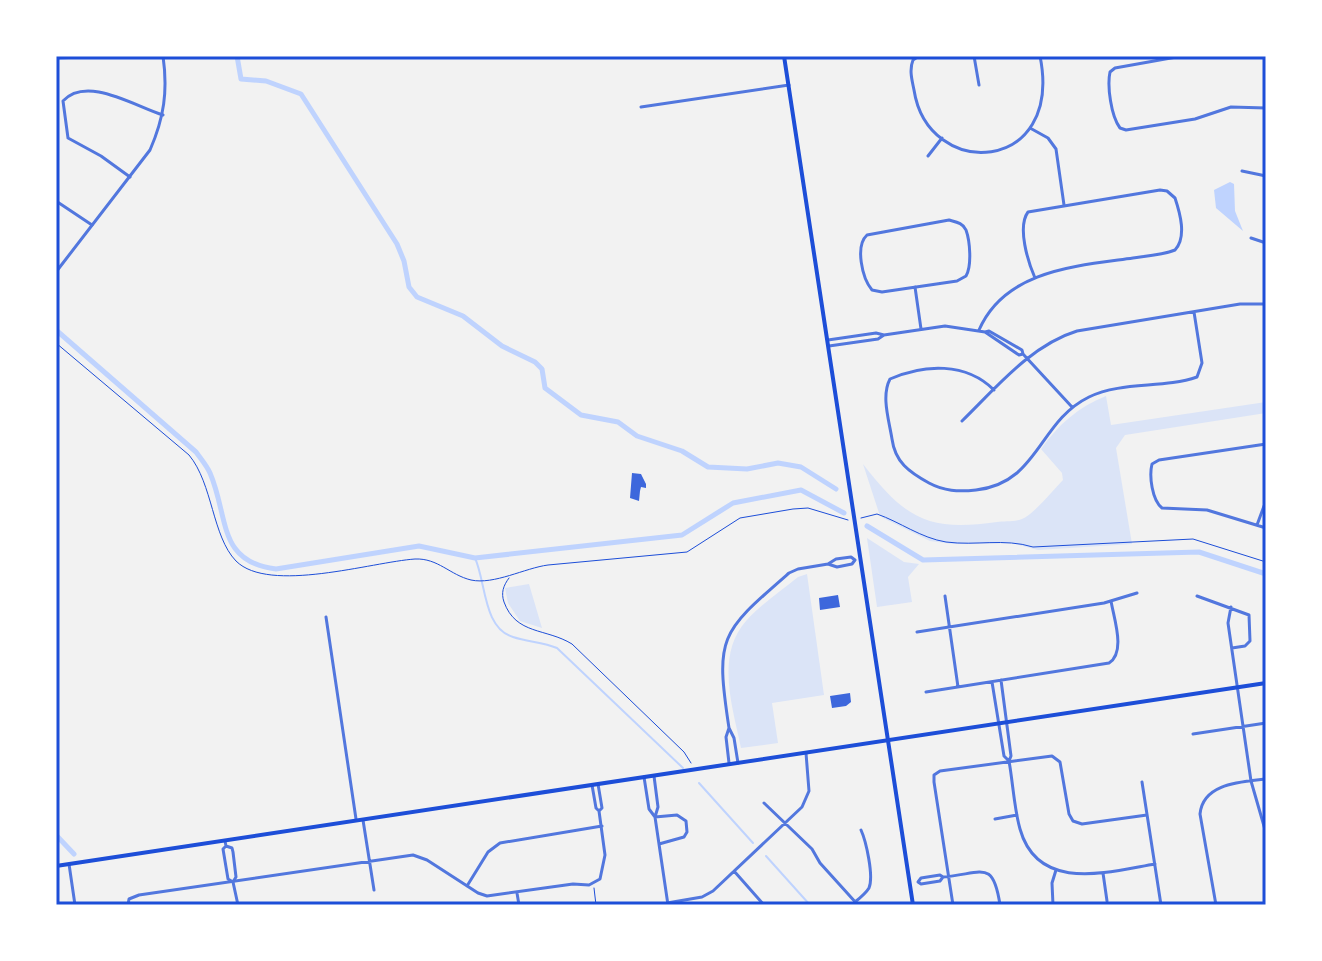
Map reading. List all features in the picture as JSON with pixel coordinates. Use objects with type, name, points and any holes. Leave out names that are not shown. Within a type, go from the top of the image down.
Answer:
[{"type":"main road","points":[[784,56],[858,560],[913,905]]},
{"type":"main road","points":[[56,866],[226,843],[1266,683]]},
{"type":"street","points":[[56,272],[150,150],[163,115],[167,82],[163,56]]},
{"type":"street","points":[[919,56],[913,60],[910,70],[917,108],[927,125],[959,149],[979,152],[1011,147],[1030,128],[1044,95],[1045,80],[1040,56]]},
{"type":"street","points":[[974,56],[979,85]]},
{"type":"street","points":[[1182,56],[1115,68],[1110,72],[1108,79],[1115,122],[1120,128],[1126,130],[1195,119],[1231,107],[1266,108]]},
{"type":"street","points":[[641,107],[789,85]]},
{"type":"street","points":[[130,177],[68,138],[62,105],[64,99],[70,95],[108,93],[163,115]]},
{"type":"street","points":[[1030,128],[1048,138],[1056,149],[1064,205]]},
{"type":"street","points":[[928,156],[942,138]]},
{"type":"street","points":[[1242,171],[1266,176]]},
{"type":"street","points":[[979,330],[985,315],[1002,295],[1035,278],[1063,268],[1170,252],[1179,247],[1182,235],[1177,202],[1172,194],[1160,190],[1036,209],[1026,214],[1024,223],[1029,260],[1035,278]]},
{"type":"street","points":[[56,201],[92,225]]},
{"type":"street","points":[[952,220],[962,225],[966,230],[969,270],[962,279],[915,287],[882,292],[872,290],[866,281],[861,240],[867,235],[952,220]]},
{"type":"street","points":[[1251,238],[1266,243]]},
{"type":"street","points":[[915,287],[921,329]]},
{"type":"street","points":[[962,421],[1028,359],[1057,337],[1240,304],[1266,304]]},
{"type":"street","points":[[994,390],[981,377],[958,369],[942,368],[890,379],[885,389],[893,446],[902,466],[912,474],[957,492],[995,487],[1018,475],[1047,433],[1086,399],[1104,392],[1188,379],[1199,374],[1202,363],[1194,312]]},
{"type":"street","points":[[828,343],[876,333],[884,335],[955,326],[989,331],[1006,338],[1022,350],[1073,408]]},
{"type":"street","points":[[1266,444],[1159,460],[1152,464],[1151,471],[1158,506],[1217,512],[1266,528]]},
{"type":"street","points":[[1257,525],[1264,506]]},
{"type":"street","points":[[738,763],[721,680],[723,652],[729,633],[744,612],[789,573],[828,564],[836,559],[851,557],[858,560]]},
{"type":"street","points":[[917,632],[1111,601],[1137,593]]},
{"type":"street","points":[[945,596],[958,687]]},
{"type":"street","points":[[1197,596],[1249,615],[1250,641],[1245,646],[1232,648]]},
{"type":"street","points":[[926,692],[1109,663],[1115,659],[1118,650],[1111,601]]},
{"type":"street","points":[[1231,607],[1228,623],[1251,781],[1266,833]]},
{"type":"street","points":[[326,617],[374,890]]},
{"type":"street","points":[[1001,680],[1017,815],[1027,845],[1056,870],[1081,875],[1155,864]]},
{"type":"street","points":[[992,682],[1004,756],[1009,761]]},
{"type":"street","points":[[1193,734],[1266,723]]},
{"type":"street","points":[[729,728],[726,737],[729,764]]},
{"type":"street","points":[[654,776],[658,807],[655,817],[667,904],[708,894],[802,807],[809,791],[806,753]]},
{"type":"street","points":[[953,905],[946,877],[934,782],[934,775],[940,771],[1052,756],[1060,762],[1069,814],[1073,821],[1082,824],[1147,815]]},
{"type":"street","points":[[644,777],[649,809],[655,817]]},
{"type":"street","points":[[1216,905],[1200,814],[1202,804],[1207,795],[1217,788],[1266,779]]},
{"type":"street","points":[[1142,782],[1161,905]]},
{"type":"street","points":[[128,905],[133,896],[408,855],[419,856],[487,896],[591,884],[600,879],[605,855],[595,784]]},
{"type":"street","points":[[764,803],[812,849],[820,863],[857,904],[870,882],[861,830]]},
{"type":"street","points":[[655,817],[677,815],[686,821],[687,826],[687,832],[680,840],[659,844]]},
{"type":"street","points":[[995,819],[1017,815]]},
{"type":"street","points":[[467,886],[488,852],[500,843],[602,826]]},
{"type":"street","points":[[233,882],[228,879],[226,868],[223,849],[226,843],[233,852],[236,877],[233,882],[238,905]]},
{"type":"street","points":[[69,864],[74,905]]},
{"type":"street","points":[[1053,905],[1052,883],[1056,870]]},
{"type":"street","points":[[734,871],[764,905]]},
{"type":"street","points":[[909,884],[983,872],[995,879],[1000,905]]},
{"type":"street","points":[[1103,873],[1107,901]]},
{"type":"street","points":[[517,893],[519,905]]},
{"type":"path","points":[[56,343],[194,462],[228,549],[244,567],[260,574],[305,576],[427,560],[477,581],[511,577]]},
{"type":"path","points":[[692,770],[684,752],[572,644],[516,622],[505,604],[505,583],[528,569],[548,565],[687,552],[748,515],[802,507],[846,520]]},
{"type":"path","points":[[862,518],[877,514],[929,538],[959,543],[1013,541],[1043,548],[1193,539],[1266,562]]},
{"type":"path","points":[[591,884],[596,905]]},
{"type":"shaded area","points":[[1106,396],[1111,425],[1266,402],[1266,413],[1125,435],[1116,448],[1132,544],[1038,550],[1011,543],[953,544],[930,541],[883,518],[879,513],[863,464],[905,509],[935,522],[973,525],[1027,517],[1063,480],[1062,473],[1041,449],[1069,418]]},
{"type":"shaded area","points":[[867,538],[904,562],[919,564],[908,577],[912,602],[877,607]]},
{"type":"shaded area","points":[[807,574],[824,695],[772,703],[778,743],[741,748],[729,683],[731,650],[746,621],[798,577]]},
{"type":"shaded area","points":[[529,584],[542,628],[520,621],[508,603],[505,588]]},
{"type":"water","points":[[1230,182],[1234,184],[1235,211],[1243,231],[1216,208],[1214,190]]},
{"type":"building","points":[[632,473],[641,474],[646,484],[646,488],[641,487],[639,501],[630,498]]},
{"type":"building","points":[[838,595],[840,607],[820,610],[819,598]]},
{"type":"building","points":[[850,693],[851,702],[832,708],[830,696]]},
{"type":"waterway","points":[[56,58],[72,56]]},
{"type":"waterway","points":[[237,56],[241,79],[266,81],[301,94],[397,244],[409,287],[417,297],[463,316],[502,346],[535,362],[542,369],[545,388],[581,415],[618,422],[637,436],[682,451],[708,467],[747,469],[778,463],[801,467],[836,489]]},
{"type":"waterway","points":[[56,330],[196,452],[210,473],[234,547],[257,565],[276,569],[419,546],[475,558],[682,535],[733,503],[801,490],[844,513]]},
{"type":"waterway","points":[[867,526],[923,560],[1199,552],[1266,574]]},
{"type":"waterway","points":[[475,558],[491,614],[503,632],[557,648],[683,768]]},
{"type":"waterway","points":[[699,783],[753,843]]},
{"type":"waterway","points":[[56,835],[74,854]]},
{"type":"waterway","points":[[766,856],[810,905]]}]
